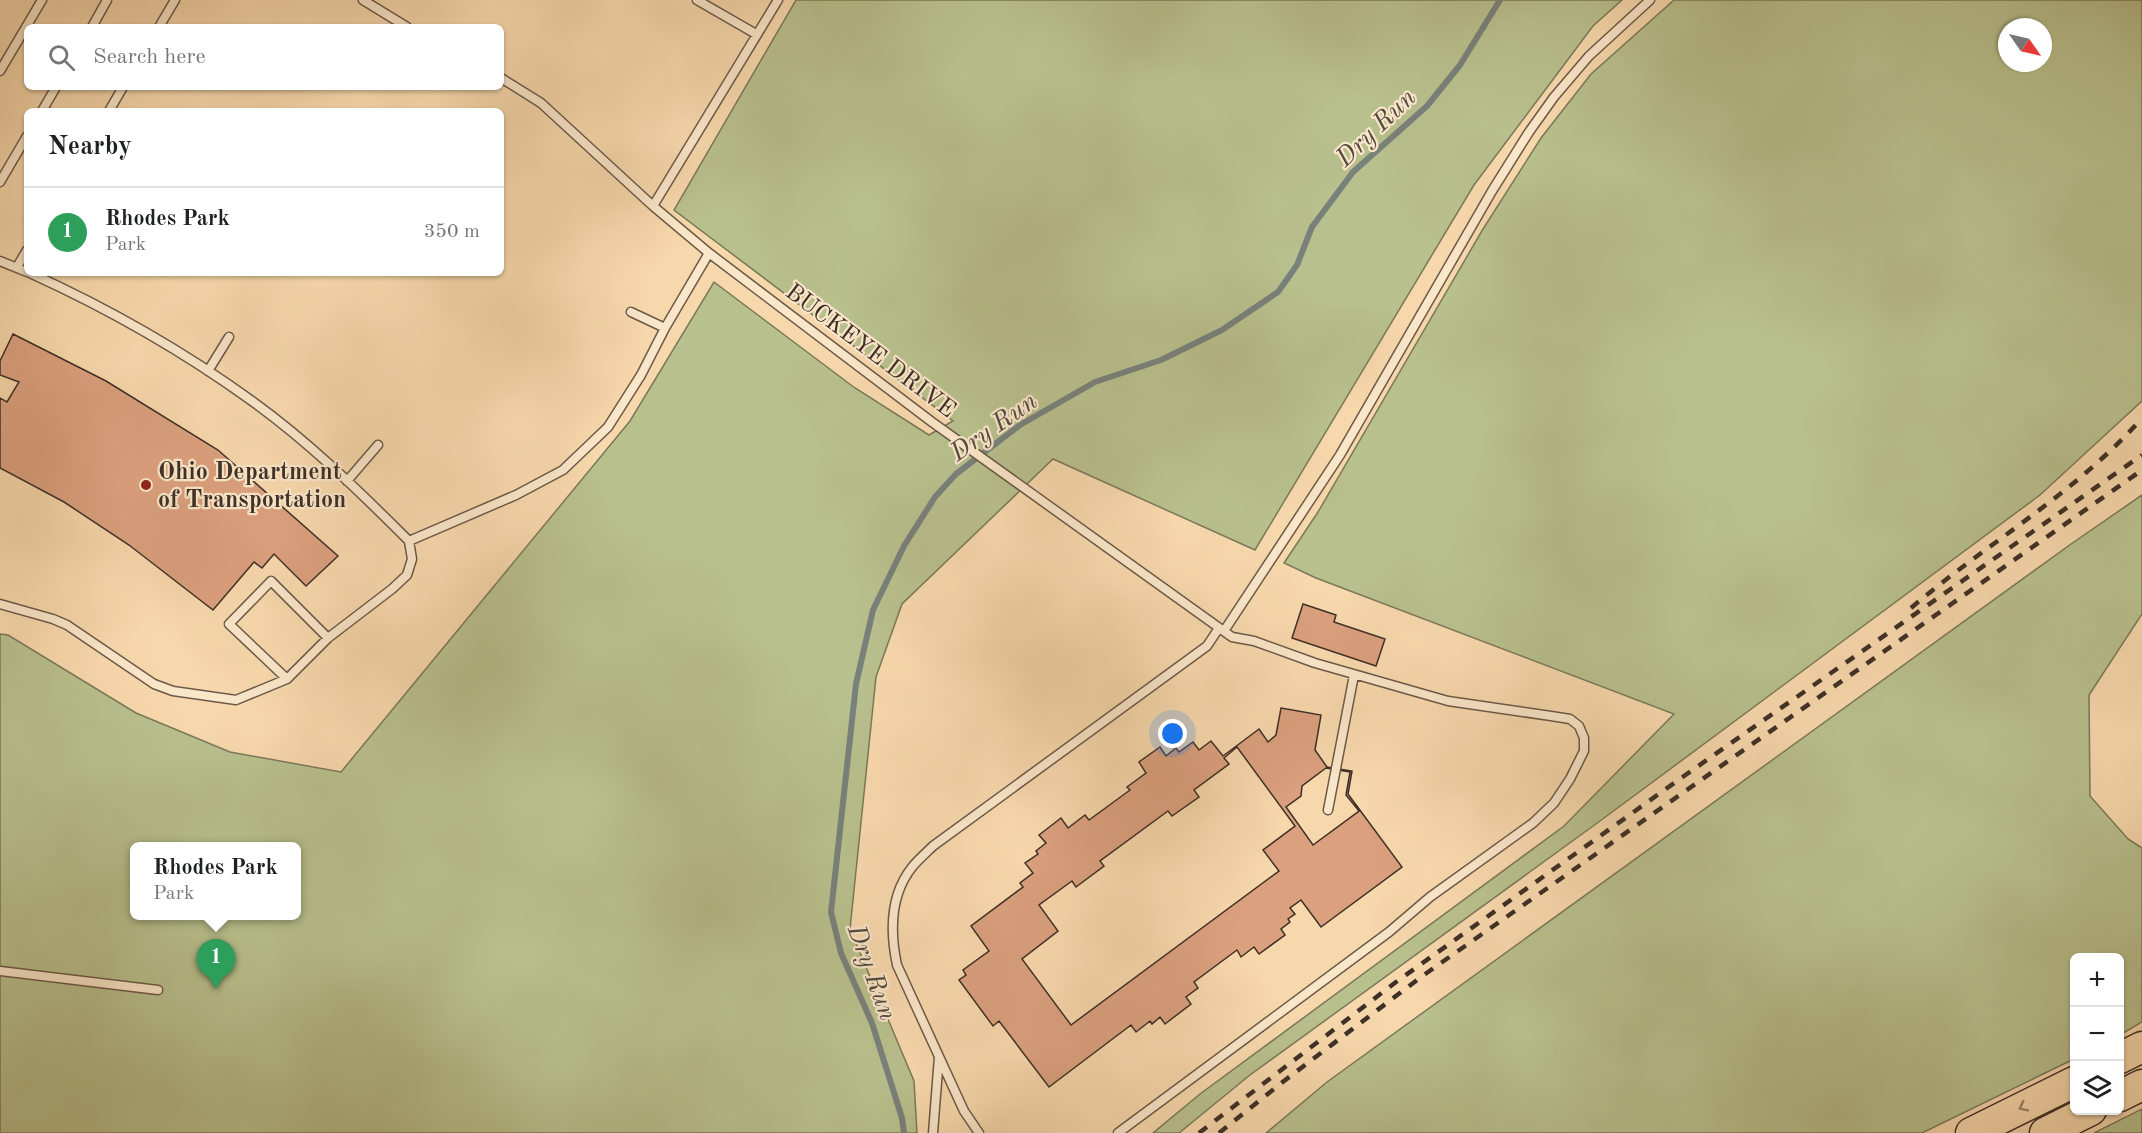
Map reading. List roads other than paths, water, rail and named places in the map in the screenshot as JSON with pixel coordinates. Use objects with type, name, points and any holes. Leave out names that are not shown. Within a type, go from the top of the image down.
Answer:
[{"type":"highway","points":[[2124,1056],[2142,1047]]},
{"type":"highway","points":[[1971,1133],[2070,1084]]},
{"type":"highway","points":[[2124,1094],[2142,1085]]},
{"type":"highway","points":[[2046,1133],[2081,1115]]},
{"type":"lane","points":[[28,24],[42,0]]},
{"type":"lane","points":[[94,24],[107,0]]},
{"type":"lane","points":[[161,24],[175,0]]},
{"type":"lane","points":[[363,0],[402,24]]},
{"type":"lane","points":[[697,0],[756,34]]},
{"type":"lane","points":[[652,206],[778,0]]},
{"type":"lane","points":[[979,1133],[964,1111],[897,965],[892,939],[893,913],[898,896],[912,867],[933,846],[1225,632],[1340,455],[1492,191],[1529,132],[1588,56],[1650,0]]},
{"type":"lane","points":[[0,71],[24,30]]},
{"type":"lane","name":"BUCKEYE DRIVE","points":[[504,80],[541,103],[652,206],[709,253],[932,422],[1225,632]]},
{"type":"lane","points":[[44,108],[54,90]]},
{"type":"lane","points":[[111,108],[121,90]]},
{"type":"lane","points":[[0,182],[24,141]]},
{"type":"lane","points":[[409,541],[516,495],[563,470],[608,427],[709,253]]},
{"type":"lane","points":[[17,267],[24,255]]},
{"type":"lane","points":[[0,261],[24,270]]},
{"type":"lane","points":[[0,604],[67,625],[154,684],[173,691],[236,700],[287,679],[328,638],[407,575],[412,559],[409,541],[347,481],[253,402],[208,371],[132,325],[37,276]]},
{"type":"lane","points":[[631,312],[665,328]]},
{"type":"lane","points":[[208,371],[229,337]]},
{"type":"lane","points":[[347,481],[378,445]]},
{"type":"lane","points":[[287,679],[229,624],[271,581],[328,638]]},
{"type":"lane","points":[[1119,1133],[1389,932],[1430,897],[1533,823],[1554,802],[1570,779],[1584,752],[1584,738],[1579,726],[1570,719],[1448,701],[1354,675],[1225,632]]},
{"type":"lane","points":[[1328,810],[1354,675]]},
{"type":"lane","points":[[0,971],[158,990]]},
{"type":"lane","points":[[933,1133],[939,1056]]},
{"type":"waterway","name":"Dry Run","points":[[904,1133],[902,1118],[872,1023],[841,953],[831,912],[856,684],[873,610],[904,546],[935,497],[956,474],[1020,425],[1095,382],[1161,360],[1222,330],[1278,292],[1297,265],[1312,227],[1353,172],[1427,106],[1460,65],[1500,0]]},
{"type":"railway","points":[[1911,608],[2088,471],[2142,418]]},
{"type":"railway","points":[[1199,1133],[1396,982],[1684,776],[2142,455]]},
{"type":"railway","points":[[1219,1133],[1421,977],[2142,470]]},
{"type":"place","name":"Ohio Department of Transportation","points":[[146,485]]},
{"type":"place","name":"Rhodes Park","points":[[216,989]]}]
